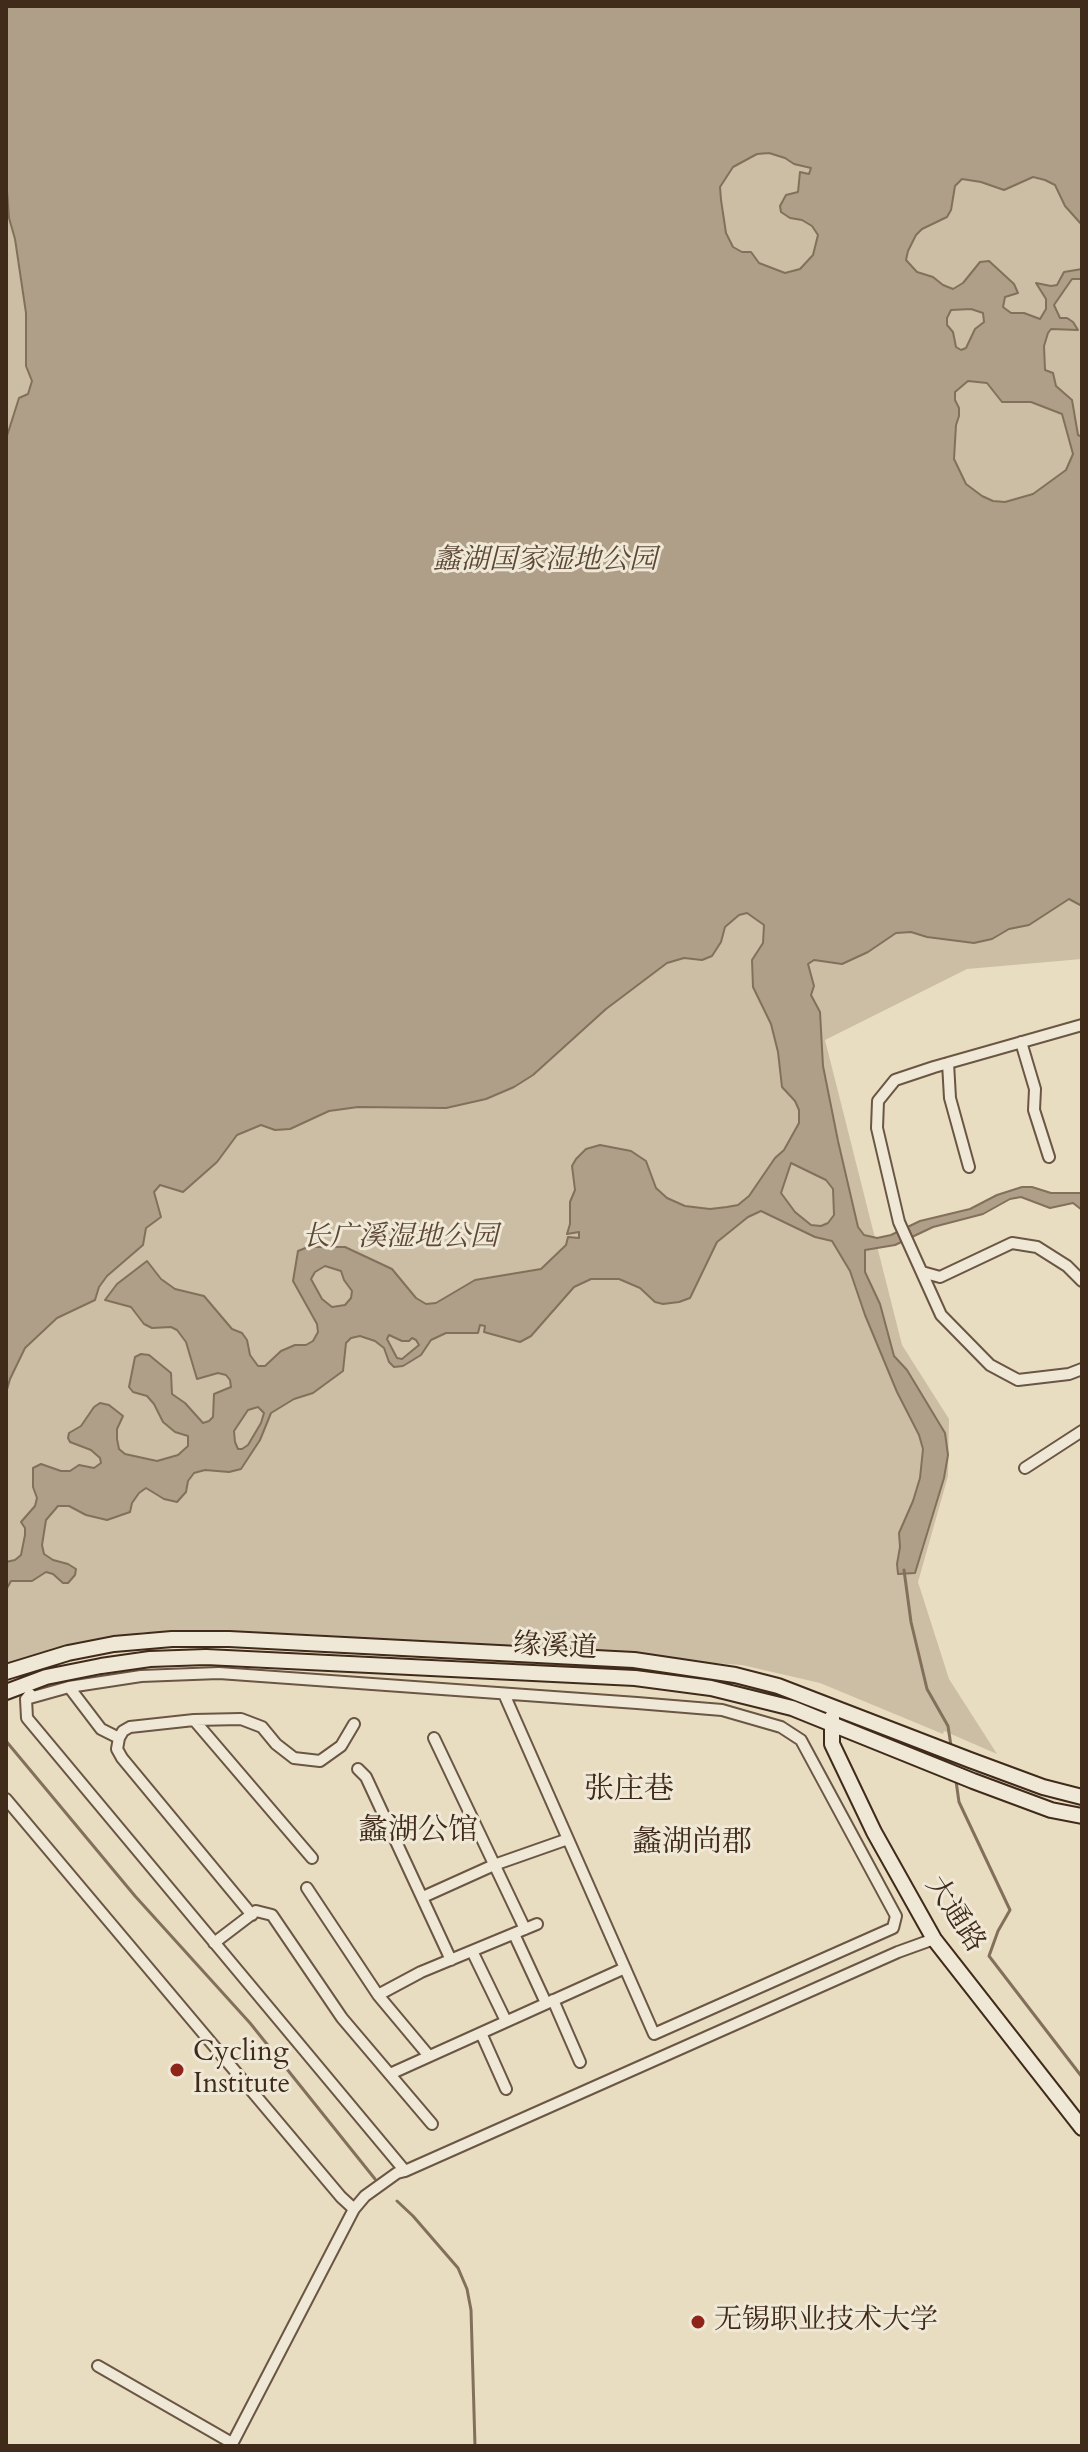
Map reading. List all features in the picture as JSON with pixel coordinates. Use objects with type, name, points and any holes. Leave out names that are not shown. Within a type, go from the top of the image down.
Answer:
[{"type":"main road","name":"缘溪道","points":[[6,1672],[68,1653],[114,1644],[172,1639],[229,1639],[634,1660],[735,1675],[778,1686],[1043,1787],[1082,1797]]},
{"type":"main road","name":"缘溪道","points":[[6,1692],[46,1677],[150,1659],[206,1657],[635,1678],[711,1688],[792,1708],[973,1781],[1051,1810],[1082,1816]]},
{"type":"main road","name":"大通路","points":[[835,1706],[831,1724],[832,1744],[874,1832],[934,1939],[1082,2128]]},
{"type":"street","points":[[1082,1025],[895,1080],[878,1101],[877,1128],[902,1229],[941,1315],[990,1365],[1018,1380],[1069,1374],[1082,1369]]},
{"type":"street","points":[[1021,1042],[1035,1089],[1034,1110],[1049,1157]]},
{"type":"street","points":[[948,1063],[950,1098],[969,1167]]},
{"type":"street","points":[[932,1294],[940,1277],[1012,1243],[1037,1247],[1067,1266],[1082,1281]]},
{"type":"street","points":[[922,1272],[940,1277]]},
{"type":"street","points":[[1025,1468],[1082,1431]]},
{"type":"street","points":[[26,1699],[69,1687],[141,1676],[219,1673],[722,1710],[781,1727],[801,1740],[896,1916],[893,1928],[654,2034],[504,1694]]},
{"type":"street","points":[[46,1677],[26,1699],[27,1718],[405,2171]]},
{"type":"street","points":[[69,1687],[101,1729],[119,1738]]},
{"type":"street","points":[[252,1915],[122,1758],[117,1749],[119,1738],[130,1727],[241,1719],[262,1727],[276,1744],[294,1758],[320,1761],[341,1746],[354,1724]]},
{"type":"street","points":[[194,1720],[312,1858]]},
{"type":"street","points":[[434,1738],[525,1929]]},
{"type":"street","points":[[358,1769],[366,1777],[451,1960]]},
{"type":"street","points":[[6,1799],[354,2209]]},
{"type":"street","points":[[423,1897],[494,1865],[568,1839]]},
{"type":"street","points":[[307,1888],[378,1995],[429,2056]]},
{"type":"street","points":[[214,1943],[256,1911],[272,1915],[342,2018],[432,2124]]},
{"type":"street","points":[[378,1995],[421,1972],[537,1924]]},
{"type":"street","points":[[514,1934],[580,2062]]},
{"type":"street","points":[[98,2366],[231,2445],[354,2209],[365,2196],[397,2173],[898,1952],[934,1939]]},
{"type":"street","points":[[472,1951],[506,2021]]},
{"type":"street","points":[[390,2074],[625,1968]]},
{"type":"street","points":[[481,2033],[506,2089]]},
{"type":"green space","name":"蠡湖国家湿地公园","points":[[6,6],[1082,6],[1082,959],[967,969],[825,1040],[902,1345],[949,1419],[948,1476],[918,1582],[949,1679],[997,1754],[820,1683],[742,1665],[310,1634],[143,1632],[6,1664]]},
{"type":"shaded area","name":"蠡湖国家湿地公园","points":[[6,6],[1082,6],[1082,225],[1065,206],[1055,185],[1045,180],[1033,177],[1004,190],[962,179],[955,186],[947,217],[916,235],[906,260],[917,272],[953,289],[963,283],[980,262],[989,261],[1014,284],[1018,293],[1005,297],[1003,307],[1011,313],[1024,313],[1040,319],[1046,309],[1046,299],[1036,283],[1057,285],[1064,272],[1082,269],[1082,279],[1072,279],[1054,305],[1060,318],[1073,322],[1078,330],[1051,329],[1044,346],[1045,370],[1053,373],[1056,386],[1072,400],[1078,435],[1082,437],[1082,906],[1069,899],[1029,925],[1009,929],[992,939],[974,943],[911,932],[896,933],[868,952],[842,964],[814,960],[808,964],[814,986],[811,995],[820,1012],[823,1066],[838,1141],[858,1227],[864,1235],[877,1238],[891,1235],[920,1221],[970,1209],[1022,1187],[1051,1193],[1082,1193],[1082,1210],[1073,1203],[1050,1208],[1021,1197],[1010,1199],[983,1214],[933,1227],[895,1245],[865,1250],[865,1272],[880,1304],[894,1356],[907,1370],[945,1433],[948,1455],[944,1478],[915,1573],[898,1574],[899,1533],[920,1478],[923,1449],[865,1315],[850,1271],[832,1241],[815,1237],[761,1211],[748,1217],[717,1242],[690,1298],[679,1302],[655,1302],[640,1288],[619,1279],[591,1279],[574,1287],[531,1336],[520,1342],[484,1332],[485,1326],[480,1325],[478,1333],[446,1333],[431,1340],[421,1355],[403,1366],[394,1367],[384,1348],[375,1341],[360,1336],[351,1338],[346,1343],[343,1371],[313,1393],[294,1399],[271,1413],[260,1440],[241,1469],[194,1473],[188,1481],[186,1492],[177,1502],[164,1499],[146,1488],[132,1503],[130,1512],[107,1520],[86,1515],[69,1506],[58,1506],[46,1520],[42,1545],[44,1554],[76,1569],[75,1575],[68,1583],[63,1583],[46,1572],[32,1581],[11,1581],[6,1590],[6,1562],[21,1555],[25,1528],[21,1522],[35,1506],[37,1498],[33,1487],[33,1468],[41,1464],[70,1471],[79,1465],[94,1468],[101,1463],[91,1450],[70,1442],[68,1438],[69,1433],[81,1426],[94,1407],[100,1403],[109,1405],[123,1416],[117,1429],[117,1439],[119,1449],[125,1454],[157,1461],[178,1455],[188,1446],[188,1436],[175,1432],[163,1422],[147,1396],[133,1392],[129,1387],[135,1357],[149,1355],[171,1373],[172,1394],[203,1423],[213,1417],[214,1394],[231,1387],[226,1375],[218,1373],[197,1379],[186,1342],[177,1330],[171,1327],[152,1328],[144,1324],[131,1307],[105,1300],[117,1284],[147,1261],[161,1279],[175,1289],[204,1296],[232,1329],[242,1333],[258,1366],[265,1366],[281,1351],[313,1341],[318,1332],[317,1324],[293,1281],[298,1251],[308,1247],[345,1247],[392,1269],[416,1298],[426,1304],[436,1303],[475,1280],[541,1269],[566,1245],[568,1237],[579,1238],[579,1232],[567,1234],[570,1202],[575,1190],[572,1166],[586,1149],[600,1145],[631,1151],[646,1161],[656,1188],[667,1198],[685,1206],[710,1209],[738,1205],[749,1196],[784,1150],[799,1123],[799,1110],[782,1087],[771,1024],[753,987],[752,960],[763,943],[764,925],[747,913],[739,915],[725,927],[721,942],[712,956],[702,960],[684,958],[667,963],[606,1009],[533,1075],[514,1087],[486,1099],[446,1108],[358,1107],[329,1111],[290,1129],[275,1130],[261,1125],[237,1135],[217,1162],[183,1192],[160,1185],[154,1192],[161,1217],[146,1228],[143,1245],[107,1276],[95,1300],[57,1318],[25,1348],[6,1393],[6,439],[19,398],[28,394],[32,381],[26,366],[26,313],[9,218],[6,177]],"holes":[[[769,153],[811,168],[809,174],[800,172],[798,192],[786,195],[780,206],[781,212],[812,226],[818,235],[813,255],[800,269],[785,273],[759,263],[751,252],[742,252],[733,247],[726,233],[720,187],[733,167],[757,154]],[[971,309],[983,313],[984,322],[975,329],[966,348],[961,350],[956,347],[947,318],[951,310]],[[968,381],[987,383],[1002,402],[1031,402],[1062,414],[1073,454],[1066,470],[1033,494],[1005,502],[982,496],[966,484],[954,459],[959,416],[955,392]],[[791,1163],[826,1180],[833,1189],[834,1215],[828,1223],[811,1225],[795,1212],[781,1193]],[[325,1266],[341,1271],[352,1291],[351,1298],[345,1305],[332,1307],[322,1299],[311,1279],[315,1272]],[[389,1335],[402,1341],[416,1340],[419,1345],[402,1359],[397,1358],[387,1339]],[[258,1407],[264,1413],[248,1445],[242,1449],[238,1449],[234,1431],[248,1410]]]},
{"type":"waterway","points":[[904,1570],[911,1622],[927,1689],[948,1726],[951,1746]]},
{"type":"waterway","points":[[6,1741],[135,1896],[250,2023],[375,2179]]},
{"type":"waterway","points":[[956,1781],[959,1802],[1010,1910],[989,1956],[1082,2077]]},
{"type":"waterway","points":[[397,2201],[458,2268],[467,2289],[471,2310],[475,2446]]},
{"type":"place","name":"Cycling Institute","points":[[177,2070]]},
{"type":"place","name":"无锡职业技术大学","points":[[698,2322]]},
{"type":"district","name":"张庄巷","points":[[629,1791]]},
{"type":"district","name":"蠡湖公馆","points":[[418,1832]]},
{"type":"district","name":"蠡湖尚郡","points":[[692,1844]]},
{"type":"park label","name":"长广溪湿地公园","points":[[400,1239]]}]
